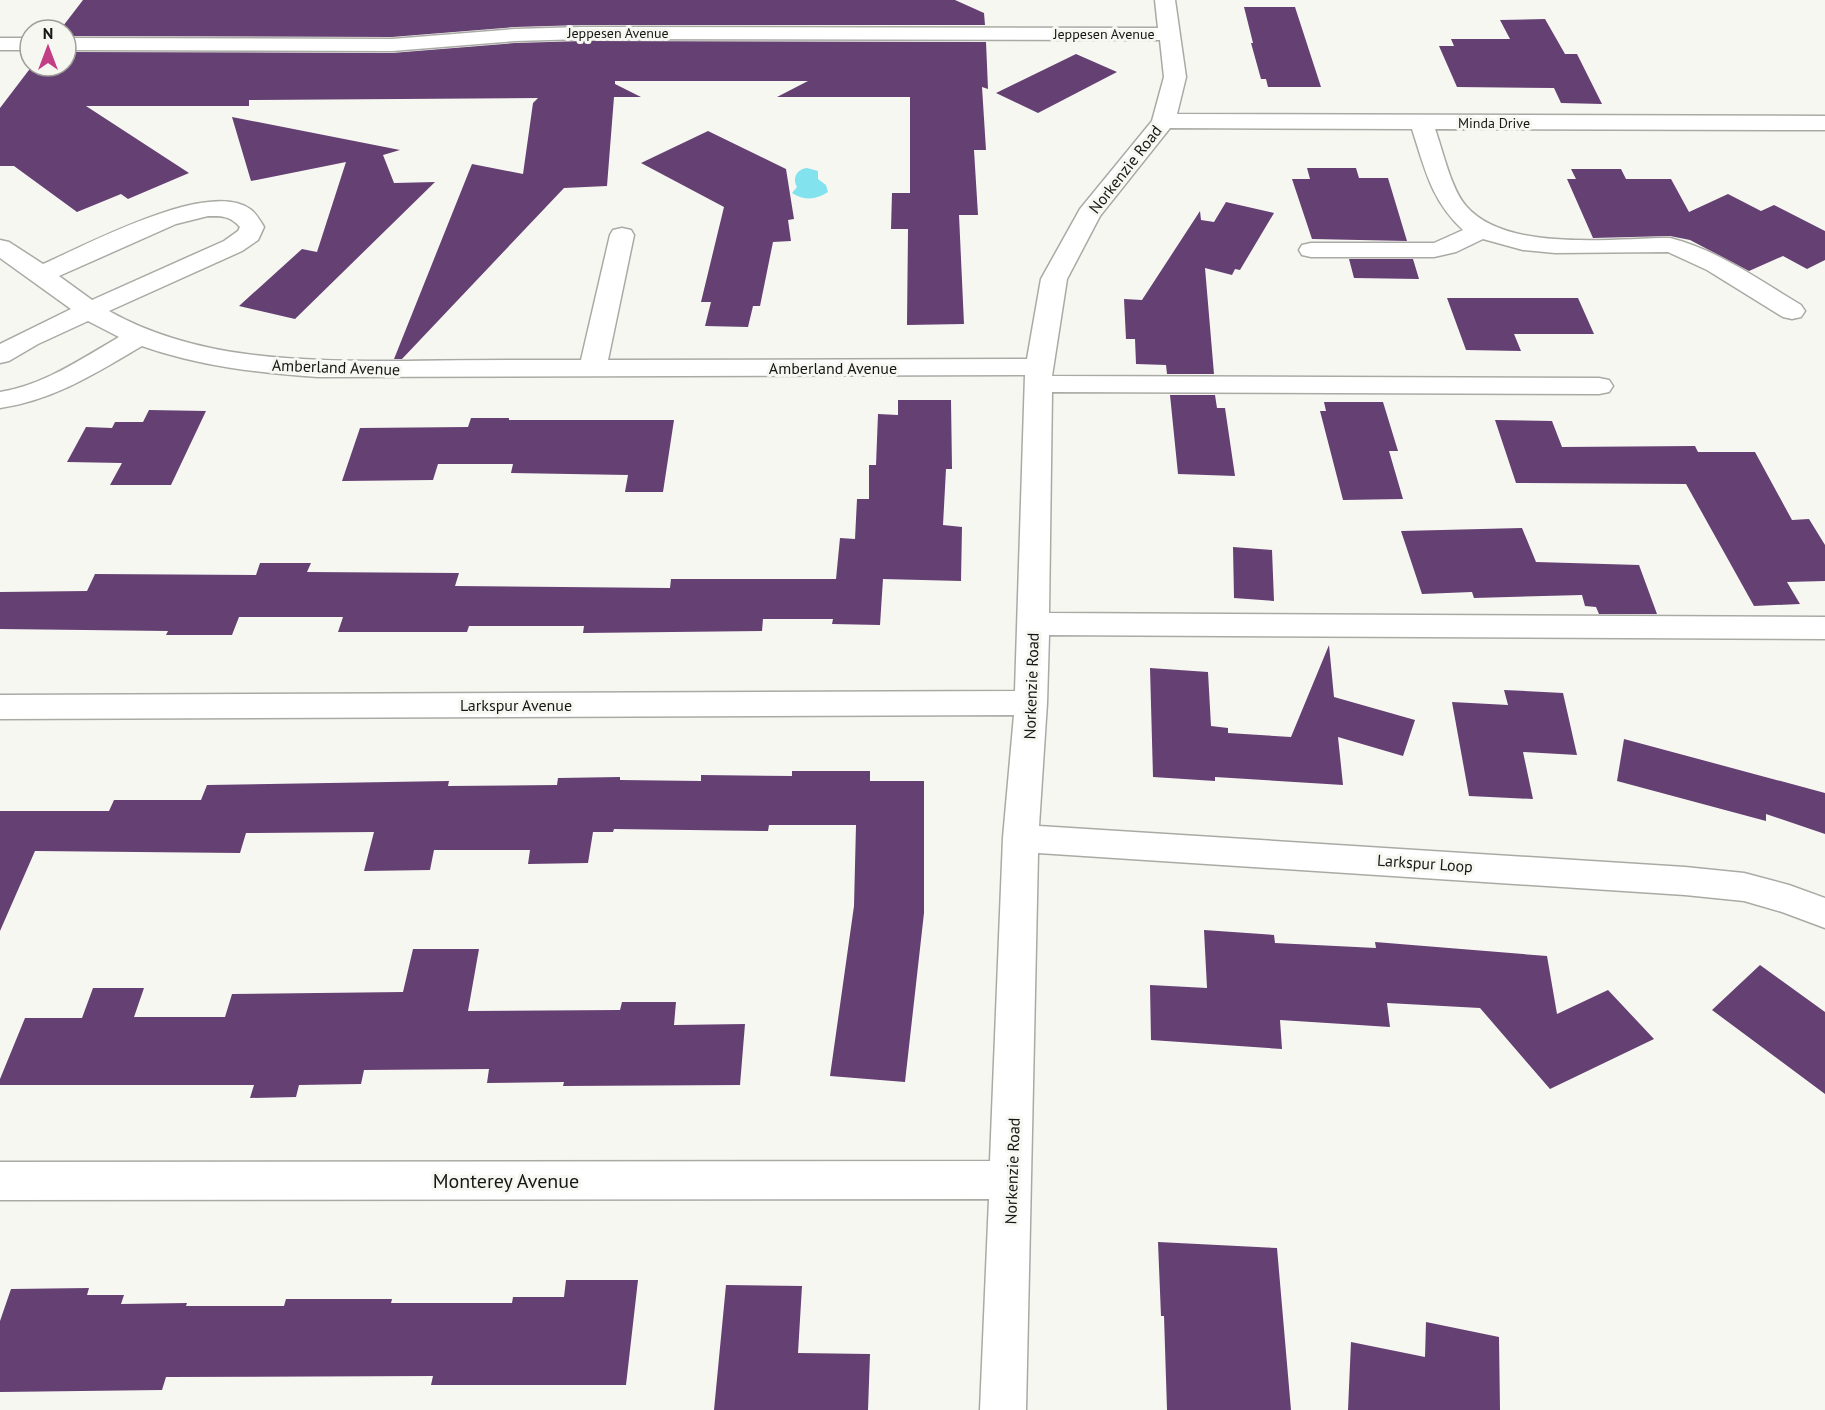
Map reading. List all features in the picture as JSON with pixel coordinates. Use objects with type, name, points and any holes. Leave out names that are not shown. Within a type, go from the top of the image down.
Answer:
[{"type":"street","name":"Norkenzie Road","points":[[1003,1410],[1021,838],[1031,703],[1039,376],[1054,279],[1089,214],[1163,121],[1170,101],[1175,77],[1165,0]]},
{"type":"street","name":"Jeppesen Avenue","points":[[78,44],[381,45],[514,35],[583,33],[1171,34]]},
{"type":"street","points":[[0,44],[18,44]]},
{"type":"street","name":"Minda Drive","points":[[1163,121],[1825,123]]},
{"type":"street","points":[[1422,123],[1454,208],[1471,225],[1502,238],[1531,244],[1670,245],[1697,256],[1792,311]]},
{"type":"street","points":[[0,355],[29,338],[242,242],[249,235],[252,227],[249,220],[242,214],[230,210],[216,208],[187,212],[40,275]]},
{"type":"street","points":[[1311,250],[1434,250],[1483,230]]},
{"type":"street","points":[[592,370],[622,235]]},
{"type":"street","name":"Amberland Avenue","points":[[0,247],[89,310],[141,336],[207,355],[273,366],[318,369],[592,370],[1599,386]]},
{"type":"street","points":[[0,400],[29,396],[141,336]]},
{"type":"street","points":[[1033,624],[1825,628]]},
{"type":"street","name":"Larkspur Avenue","points":[[0,707],[1031,703]]},
{"type":"street","name":"Larkspur Loop","points":[[1021,838],[1685,881],[1744,888],[1789,899],[1825,913]]},
{"type":"street","name":"Monterey Avenue","points":[[0,1181],[1011,1180]]},
{"type":"water","points":[[807,168],[818,171],[818,179],[826,185],[828,192],[819,197],[810,198],[792,193],[797,187],[796,174]]},
{"type":"building","points":[[83,0],[955,0],[984,13],[985,25],[583,25],[515,27],[392,37],[78,36],[78,18],[69,18]]},
{"type":"building","points":[[1244,7],[1295,7],[1321,87],[1268,87],[1266,79],[1261,79]]},
{"type":"building","points":[[1545,19],[1565,54],[1577,54],[1602,104],[1561,103],[1554,88],[1457,87],[1439,46],[1454,46],[1451,39],[1510,39],[1500,20]]},
{"type":"building","points":[[583,41],[986,42],[988,89],[982,87],[986,150],[974,150],[978,215],[959,215],[964,324],[907,325],[908,229],[891,229],[892,193],[910,193],[910,97],[777,97],[808,81],[615,81],[615,84],[641,97],[614,97],[607,186],[564,188],[402,359],[394,359],[472,164],[523,174],[533,103],[538,98],[249,100],[249,106],[86,106],[189,173],[128,199],[121,194],[77,212],[14,166],[0,166],[0,108],[23,78],[78,78],[78,52],[392,53],[515,43]]},
{"type":"building","points":[[1076,54],[1117,72],[1038,113],[996,93]]},
{"type":"building","points":[[232,117],[400,150],[383,155],[394,183],[435,182],[295,319],[239,306],[302,249],[317,252],[346,162],[251,181]]},
{"type":"building","points":[[708,131],[786,169],[794,219],[788,220],[791,241],[773,242],[760,306],[753,306],[748,327],[705,326],[711,302],[701,302],[724,207],[641,163]]},
{"type":"building","points":[[1307,168],[1356,168],[1359,178],[1388,178],[1407,241],[1312,239],[1292,179],[1310,179]]},
{"type":"building","points":[[1571,169],[1621,169],[1626,179],[1671,179],[1689,212],[1728,194],[1761,211],[1774,205],[1825,231],[1825,260],[1807,269],[1783,256],[1749,271],[1690,240],[1670,236],[1593,238],[1567,179],[1576,179]]},
{"type":"building","points":[[1226,202],[1274,213],[1240,270],[1235,269],[1232,275],[1205,268],[1214,374],[1167,374],[1166,365],[1136,364],[1135,339],[1126,339],[1124,299],[1142,300],[1200,211],[1201,220],[1214,222]]},
{"type":"building","points":[[1349,259],[1413,259],[1419,279],[1354,278]]},
{"type":"building","points":[[1447,298],[1578,298],[1594,334],[1514,334],[1521,351],[1466,350]]},
{"type":"building","points":[[1170,395],[1215,395],[1217,408],[1225,408],[1235,476],[1178,474]]},
{"type":"building","points":[[898,400],[951,400],[952,469],[946,469],[943,525],[962,527],[961,581],[883,579],[880,625],[832,624],[833,619],[763,619],[762,631],[583,633],[584,626],[469,626],[467,632],[338,632],[343,617],[239,617],[232,635],[166,635],[168,631],[0,629],[0,592],[87,591],[95,574],[256,575],[260,563],[311,563],[307,572],[459,573],[455,586],[670,588],[671,579],[836,579],[840,538],[855,539],[857,499],[869,499],[869,465],[876,465],[878,414],[898,415]]},
{"type":"building","points":[[1324,402],[1383,402],[1398,451],[1389,451],[1403,499],[1343,500],[1320,411],[1326,411]]},
{"type":"building","points":[[149,410],[206,411],[171,485],[110,485],[122,463],[67,462],[86,427],[112,428],[115,422],[143,422]]},
{"type":"building","points":[[471,418],[674,420],[663,492],[625,492],[628,475],[511,473],[513,464],[438,464],[433,480],[342,481],[360,428],[468,427]]},
{"type":"building","points":[[1495,420],[1552,421],[1562,447],[1695,446],[1698,452],[1755,452],[1792,520],[1809,519],[1825,545],[1825,581],[1787,582],[1800,604],[1754,606],[1686,484],[1516,483]]},
{"type":"building","points":[[1522,528],[1536,562],[1639,565],[1657,614],[1599,614],[1596,607],[1585,606],[1582,595],[1474,598],[1472,592],[1422,594],[1401,531]]},
{"type":"building","points":[[1233,547],[1272,550],[1274,601],[1234,598]]},
{"type":"building","points":[[1329,645],[1334,697],[1415,720],[1403,756],[1338,737],[1343,785],[1215,777],[1215,781],[1153,777],[1150,668],[1208,672],[1211,726],[1228,728],[1228,733],[1291,737]]},
{"type":"building","points":[[1504,690],[1563,693],[1577,755],[1523,752],[1533,799],[1469,796],[1452,702],[1508,705]]},
{"type":"building","points":[[1624,739],[1825,793],[1825,834],[1766,814],[1766,821],[1617,781]]},
{"type":"building","points":[[792,771],[870,771],[870,781],[924,781],[924,913],[905,1082],[830,1076],[854,906],[856,825],[769,825],[768,831],[614,829],[613,832],[593,832],[588,863],[528,864],[530,850],[434,850],[430,870],[364,871],[374,832],[246,833],[240,853],[35,851],[0,931],[0,811],[109,811],[114,800],[201,800],[207,785],[449,781],[448,786],[557,785],[558,778],[620,777],[620,780],[701,781],[701,775],[792,776]]},
{"type":"building","points":[[1204,930],[1274,935],[1275,943],[1376,948],[1375,942],[1547,956],[1557,1014],[1608,990],[1654,1039],[1550,1089],[1480,1008],[1387,1003],[1390,1027],[1280,1020],[1282,1049],[1151,1040],[1150,985],[1207,988]]},
{"type":"building","points":[[413,949],[479,949],[468,1011],[620,1010],[622,1002],[676,1002],[674,1025],[745,1024],[740,1085],[563,1086],[564,1082],[487,1083],[489,1069],[364,1070],[361,1084],[299,1085],[296,1097],[250,1098],[254,1085],[0,1085],[0,1079],[25,1018],[82,1018],[93,988],[144,988],[134,1017],[225,1017],[232,994],[403,992]]},
{"type":"building","points":[[1760,965],[1825,1012],[1825,1094],[1712,1010]]},
{"type":"building","points":[[1158,1242],[1277,1248],[1291,1410],[1167,1410],[1164,1316],[1161,1316]]},
{"type":"building","points":[[566,1280],[638,1280],[626,1385],[431,1385],[433,1376],[166,1377],[162,1390],[0,1392],[0,1321],[11,1289],[89,1288],[87,1295],[124,1295],[121,1304],[187,1303],[186,1306],[284,1306],[286,1299],[392,1299],[391,1303],[512,1303],[513,1297],[564,1297]]},
{"type":"building","points":[[726,1285],[802,1286],[798,1353],[870,1354],[868,1410],[714,1410]]},
{"type":"building","points":[[1426,1322],[1499,1337],[1500,1410],[1348,1410],[1351,1342],[1425,1357]]}]
